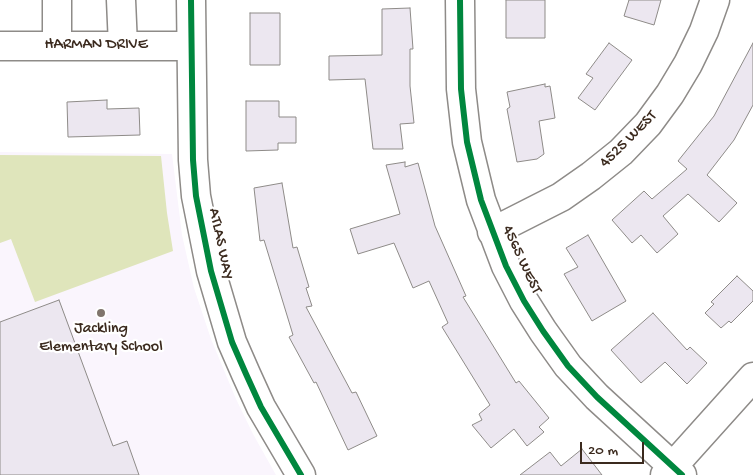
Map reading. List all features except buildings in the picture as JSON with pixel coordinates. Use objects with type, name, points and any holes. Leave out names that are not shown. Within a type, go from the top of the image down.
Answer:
[{"type":"street","points":[[57,0],[57,45]]},
{"type":"street","points":[[121,0],[122,46]]},
{"type":"street","name":"ATLAS WAY","points":[[191,0],[194,168],[199,215],[211,271],[229,333],[246,374],[261,407],[301,475]]},
{"type":"street","name":"4565 WEST","points":[[460,0],[460,63],[463,115],[473,171],[492,232],[506,266],[524,301],[568,366],[673,472]]},
{"type":"street","name":"4525 WEST","points":[[492,232],[561,197],[592,176],[628,145],[648,124],[670,94],[688,64],[704,31],[714,0]]},
{"type":"street","name":"HARMAN DRIVE","points":[[0,46],[191,46]]},
{"type":"street","points":[[673,472],[753,377]]},
{"type":"shaded area","name":"Jackling Elementary School","points":[[0,152],[172,154],[182,235],[194,288],[211,339],[236,399],[276,475],[0,475]]},
{"type":"green space","points":[[0,155],[161,156],[173,251],[35,302],[11,239],[0,243]]},
{"type":"cycle path","points":[[191,0],[193,160],[196,196],[211,271],[232,342],[246,374],[261,407],[301,475]]},
{"type":"cycle path","points":[[460,0],[461,89],[467,142],[481,200],[506,266],[524,301],[568,366],[597,397],[682,475]]},
{"type":"place","name":"Jackling Elementary School","points":[[101,313]]}]
